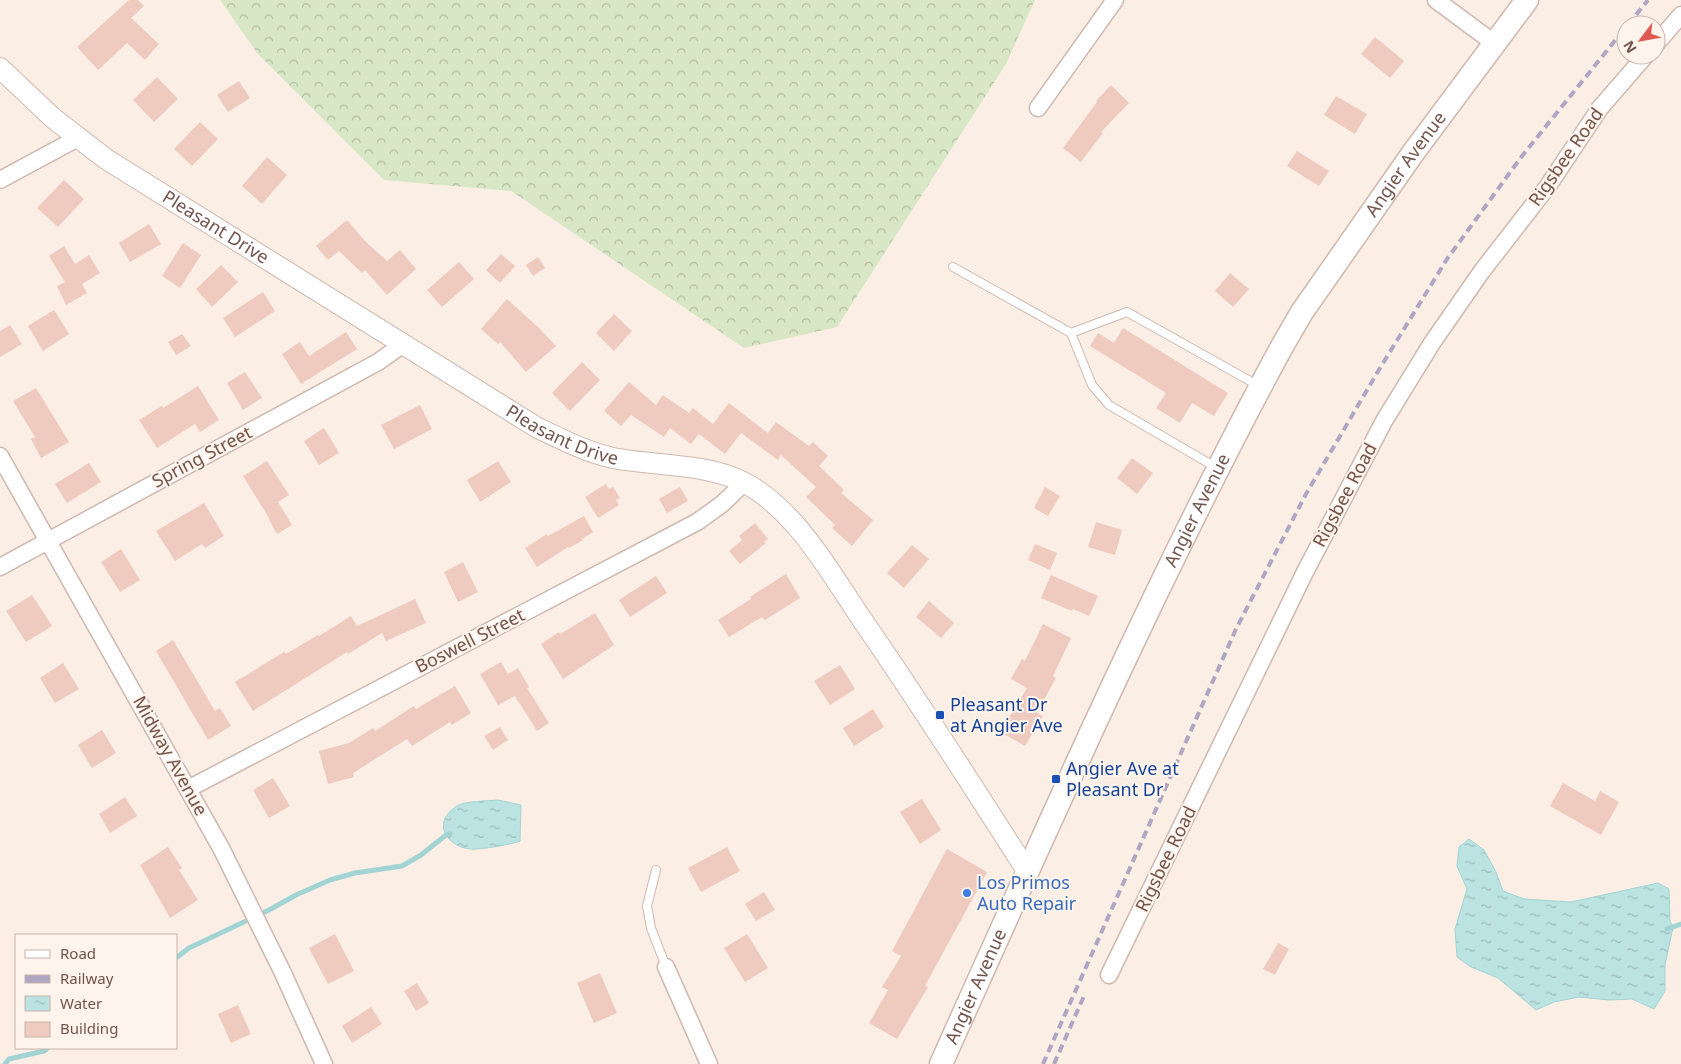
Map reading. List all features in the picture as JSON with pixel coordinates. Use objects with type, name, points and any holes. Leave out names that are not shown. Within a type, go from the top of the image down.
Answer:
[{"type":"main road","name":"Angier Avenue","points":[[941,1064],[1140,628],[1260,387],[1302,312],[1412,153],[1527,0]]},
{"type":"street","points":[[1038,108],[1115,0]]},
{"type":"street","points":[[1436,0],[1494,43]]},
{"type":"street","points":[[1666,33],[1681,16]]},
{"type":"street","name":"Rigsbee Road","points":[[1109,976],[1305,572],[1384,421],[1432,343],[1482,271],[1548,186],[1600,108],[1637,65]]},
{"type":"street","name":"Pleasant Drive","points":[[0,68],[53,118],[137,179],[536,427],[587,451],[612,458],[711,472],[744,483],[774,503],[805,537],[907,685],[1028,871]]},
{"type":"street","points":[[0,180],[78,138]]},
{"type":"street","name":"Spring Street","points":[[0,567],[378,362],[402,345]]},
{"type":"street","name":"Midway Avenue","points":[[0,456],[188,789],[248,902],[324,1064]]},
{"type":"street","name":"Boswell Street","points":[[188,789],[697,522],[722,504],[744,483]]},
{"type":"street","points":[[666,967],[709,1064]]},
{"type":"lane","points":[[953,267],[1071,333],[1092,384],[1109,405],[1219,469]]},
{"type":"lane","points":[[1071,333],[1127,312],[1260,387]]},
{"type":"lane","points":[[656,870],[647,906],[651,928],[666,967]]},
{"type":"green space","points":[[220,0],[1035,0],[1006,64],[837,327],[744,348],[511,191],[384,180],[258,54]]},
{"type":"water","points":[[498,800],[521,805],[520,841],[481,849],[471,849],[455,844],[449,839],[443,826],[449,812],[461,804]]},
{"type":"water","points":[[1469,839],[1484,850],[1496,872],[1503,891],[1524,899],[1571,902],[1658,883],[1669,889],[1670,921],[1673,927],[1665,965],[1665,991],[1654,1009],[1632,999],[1609,1000],[1579,997],[1554,1002],[1536,1010],[1498,978],[1471,967],[1457,957],[1455,929],[1467,889],[1457,866],[1459,847]]},
{"type":"building","points":[[129,0],[138,0],[144,6],[131,18],[159,44],[145,60],[127,43],[98,70],[77,47]]},
{"type":"building","points":[[1375,37],[1404,61],[1390,78],[1361,54]]},
{"type":"building","points":[[157,77],[178,99],[154,122],[133,100]]},
{"type":"building","points":[[239,81],[250,98],[228,112],[217,95]]},
{"type":"building","points":[[1111,85],[1129,103],[1101,132],[1103,133],[1081,162],[1063,148],[1096,101]]},
{"type":"building","points":[[1336,96],[1367,114],[1355,134],[1324,115]]},
{"type":"building","points":[[200,122],[218,139],[192,166],[174,149]]},
{"type":"building","points":[[1297,151],[1329,171],[1319,186],[1287,166]]},
{"type":"building","points":[[267,157],[287,175],[262,204],[242,186]]},
{"type":"building","points":[[64,180],[84,199],[58,227],[37,208]]},
{"type":"building","points":[[347,220],[365,241],[387,261],[400,250],[416,269],[387,295],[365,270],[362,273],[339,251],[328,260],[316,246]]},
{"type":"building","points":[[149,224],[161,244],[130,262],[119,243]]},
{"type":"building","points":[[183,243],[201,255],[180,288],[162,276]]},
{"type":"building","points":[[64,246],[75,264],[89,255],[100,273],[82,284],[87,293],[66,305],[57,286],[65,282],[49,256]]},
{"type":"building","points":[[501,254],[515,266],[500,283],[486,270]]},
{"type":"building","points":[[538,257],[545,268],[533,276],[526,265]]},
{"type":"building","points":[[459,262],[474,279],[442,307],[427,290]]},
{"type":"building","points":[[221,265],[238,282],[212,307],[196,289]]},
{"type":"building","points":[[1230,273],[1249,289],[1233,307],[1215,291]]},
{"type":"building","points":[[263,292],[275,311],[235,337],[223,318]]},
{"type":"building","points":[[507,299],[556,346],[526,372],[500,342],[498,344],[481,329]]},
{"type":"building","points":[[54,310],[69,334],[43,351],[28,326]]},
{"type":"building","points":[[614,314],[632,331],[614,351],[596,333]]},
{"type":"building","points":[[10,325],[22,344],[0,357],[0,331]]},
{"type":"building","points":[[1123,328],[1228,393],[1214,416],[1192,403],[1180,423],[1156,408],[1166,393],[1090,346],[1098,333],[1114,343]]},
{"type":"building","points":[[346,332],[357,349],[301,384],[282,354],[300,342],[309,356]]},
{"type":"building","points":[[182,334],[191,346],[176,355],[168,342]]},
{"type":"building","points":[[582,362],[600,380],[570,411],[552,393]]},
{"type":"building","points":[[245,372],[262,398],[243,410],[227,383]]},
{"type":"building","points":[[629,382],[656,405],[663,395],[689,413],[693,408],[713,424],[729,403],[768,433],[776,422],[809,446],[813,442],[828,456],[819,466],[844,490],[841,493],[873,520],[852,546],[832,528],[835,525],[806,497],[816,487],[781,455],[778,460],[741,433],[725,454],[699,434],[691,444],[670,428],[664,437],[631,415],[621,426],[604,411]]},
{"type":"building","points":[[198,386],[219,420],[200,432],[195,424],[157,448],[139,420],[162,406],[163,408]]},
{"type":"building","points":[[36,388],[69,442],[41,458],[31,439],[35,437],[13,401]]},
{"type":"building","points":[[420,405],[432,429],[394,449],[381,425]]},
{"type":"building","points":[[324,428],[339,453],[319,465],[304,441]]},
{"type":"building","points":[[1132,458],[1153,473],[1137,494],[1117,478]]},
{"type":"building","points":[[267,461],[289,495],[278,502],[292,525],[277,534],[243,476]]},
{"type":"building","points":[[498,461],[511,482],[480,502],[467,480]]},
{"type":"building","points":[[89,463],[101,482],[67,503],[55,484]]},
{"type":"building","points":[[606,484],[609,489],[613,487],[620,498],[616,500],[619,505],[598,518],[585,497]]},
{"type":"building","points":[[680,487],[688,501],[667,513],[659,499]]},
{"type":"building","points":[[1045,487],[1060,496],[1048,516],[1034,508]]},
{"type":"building","points":[[204,503],[224,536],[205,548],[202,544],[175,561],[156,531]]},
{"type":"building","points":[[584,516],[593,532],[537,567],[525,548],[547,534],[548,536]]},
{"type":"building","points":[[1096,522],[1122,530],[1115,555],[1088,547]]},
{"type":"building","points":[[755,523],[768,539],[764,542],[766,543],[740,564],[729,551],[742,540],[739,536]]},
{"type":"building","points":[[1035,544],[1057,553],[1050,570],[1028,560]]},
{"type":"building","points":[[912,545],[929,559],[904,588],[887,573]]},
{"type":"building","points":[[121,549],[140,580],[120,592],[101,562]]},
{"type":"building","points":[[463,562],[478,592],[458,602],[444,572]]},
{"type":"building","points":[[786,574],[800,598],[765,620],[762,617],[729,637],[718,620]]},
{"type":"building","points":[[1051,575],[1098,596],[1089,616],[1041,598]]},
{"type":"building","points":[[656,576],[667,593],[630,617],[619,600]]},
{"type":"building","points":[[32,595],[52,626],[26,642],[6,611]]},
{"type":"building","points":[[415,599],[426,623],[386,641],[382,633],[348,654],[347,652],[253,711],[235,682],[284,652],[286,654],[351,616],[357,626]]},
{"type":"building","points":[[929,601],[954,623],[941,638],[916,617]]},
{"type":"building","points":[[595,613],[614,645],[563,679],[541,644]]},
{"type":"building","points":[[1043,624],[1071,638],[1053,676],[1056,678],[1037,713],[1043,716],[1025,746],[1000,732],[1027,688],[1011,679],[1022,659],[1025,661]]},
{"type":"building","points":[[173,640],[215,711],[220,708],[231,726],[208,740],[156,651]]},
{"type":"building","points":[[501,662],[508,674],[518,668],[529,687],[527,688],[549,723],[537,731],[515,696],[498,705],[480,674]]},
{"type":"building","points":[[63,663],[79,689],[55,703],[40,678]]},
{"type":"building","points":[[840,665],[855,689],[830,705],[814,681]]},
{"type":"building","points":[[455,686],[471,713],[452,725],[450,722],[412,746],[407,739],[353,773],[354,777],[328,784],[319,751],[349,743],[373,728],[375,731],[414,706],[416,709]]},
{"type":"building","points":[[873,709],[884,727],[854,746],[843,728]]},
{"type":"building","points":[[500,727],[508,740],[493,750],[484,736]]},
{"type":"building","points":[[102,730],[116,753],[92,768],[78,745]]},
{"type":"building","points":[[273,778],[290,806],[269,818],[253,790]]},
{"type":"building","points":[[1563,783],[1595,801],[1600,791],[1619,802],[1601,835],[1550,806]]},
{"type":"building","points":[[125,797],[137,816],[110,833],[99,814]]},
{"type":"building","points":[[922,799],[941,830],[920,844],[900,812]]},
{"type":"building","points":[[168,847],[182,868],[179,870],[198,900],[170,918],[140,865]]},
{"type":"building","points":[[727,847],[740,871],[701,892],[688,868]]},
{"type":"building","points":[[947,849],[987,872],[925,986],[928,987],[897,1039],[869,1023],[888,990],[882,987],[901,956],[892,951]]},
{"type":"building","points":[[764,892],[775,910],[756,921],[745,904]]},
{"type":"building","points":[[335,934],[354,971],[328,984],[309,948]]},
{"type":"building","points":[[747,934],[768,968],[745,982],[724,948]]},
{"type":"building","points":[[1278,943],[1289,949],[1275,975],[1263,969]]},
{"type":"building","points":[[600,973],[617,1013],[594,1023],[577,983]]},
{"type":"building","points":[[417,983],[429,1003],[416,1011],[404,991]]},
{"type":"building","points":[[238,1005],[251,1034],[231,1043],[218,1014]]},
{"type":"building","points":[[371,1007],[382,1024],[352,1043],[342,1026]]},
{"type":"waterway","points":[[178,956],[189,948],[330,880],[355,873],[402,866],[450,834]]},
{"type":"waterway","points":[[1667,929],[1681,924]]},
{"type":"waterway","points":[[5,1064],[9,1059],[47,1049]]},
{"type":"railway","points":[[1636,15],[1648,0]]},
{"type":"railway","points":[[1043,1064],[1236,629],[1306,494],[1447,259],[1522,156],[1616,39]]},
{"type":"railway","points":[[1054,1064],[1084,996]]},
{"type":"place","name":"Pleasant Dr at Angier Ave","points":[[940,715]]},
{"type":"place","name":"Angier Ave at Pleasant Dr","points":[[1056,779]]},
{"type":"place","name":"Los Primos Auto Repair","points":[[967,893]]}]
